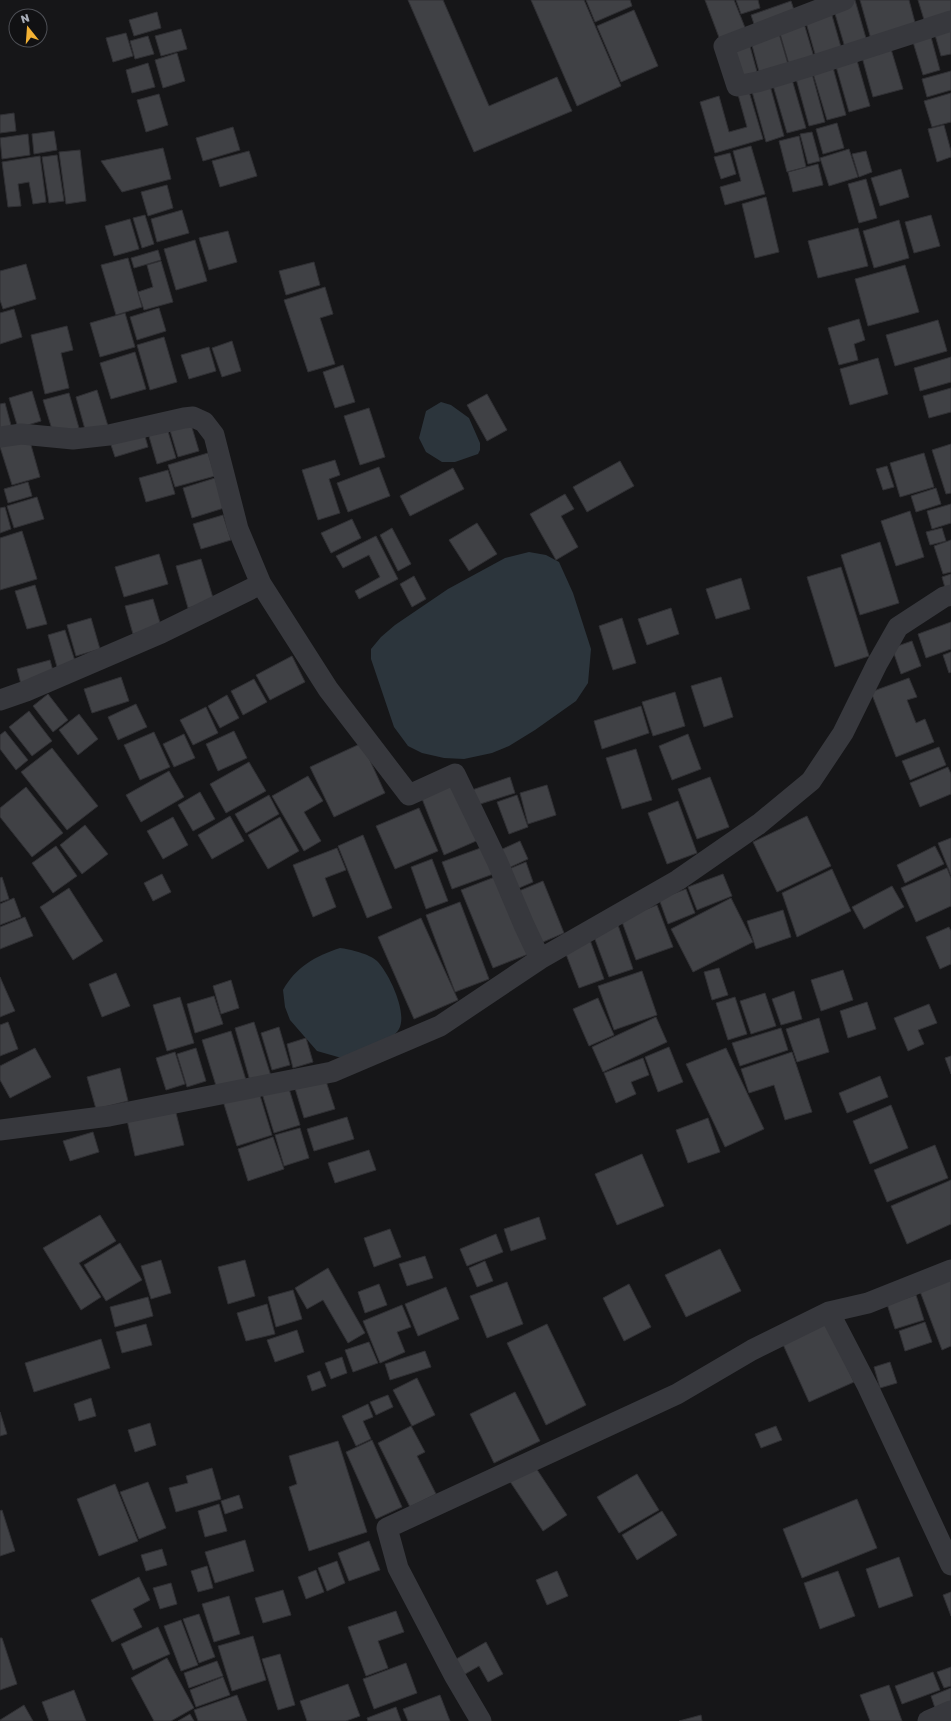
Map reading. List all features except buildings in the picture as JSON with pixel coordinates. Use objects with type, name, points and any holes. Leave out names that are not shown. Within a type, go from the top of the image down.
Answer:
[{"type":"street","points":[[844,0],[724,46],[737,86],[757,82],[811,66],[951,21]]},
{"type":"street","points":[[0,437],[21,434],[73,439],[109,435],[184,418],[193,417],[204,422],[214,435],[238,529],[261,584],[328,689],[409,794],[454,774],[497,861],[540,959]]},
{"type":"street","points":[[0,700],[26,691],[161,633],[261,584]]},
{"type":"street","points":[[0,1130],[109,1116],[332,1072],[440,1026],[540,959],[678,880],[759,824],[811,781],[843,733],[877,664],[898,627],[944,597],[951,595]]},
{"type":"street","points":[[481,1721],[454,1676],[398,1568],[387,1528],[677,1394],[752,1350],[829,1312],[868,1303],[951,1270]]},
{"type":"street","points":[[829,1312],[868,1387],[951,1565]]},
{"type":"street","points":[[928,1721],[951,1711]]},
{"type":"shaded area","points":[[441,402],[451,405],[469,418],[480,443],[480,450],[478,454],[455,462],[442,462],[426,452],[419,438],[426,411]]},
{"type":"shaded area","points":[[529,552],[546,555],[559,562],[573,593],[591,649],[588,683],[576,701],[535,730],[509,746],[492,753],[464,759],[444,758],[422,753],[408,746],[394,727],[371,659],[371,649],[381,637],[395,625],[448,589],[505,558]]},
{"type":"shaded area","points":[[340,948],[365,954],[377,961],[387,974],[392,984],[401,1013],[399,1029],[395,1034],[375,1046],[345,1059],[317,1051],[290,1020],[285,1007],[283,990],[294,975],[307,963]]}]
